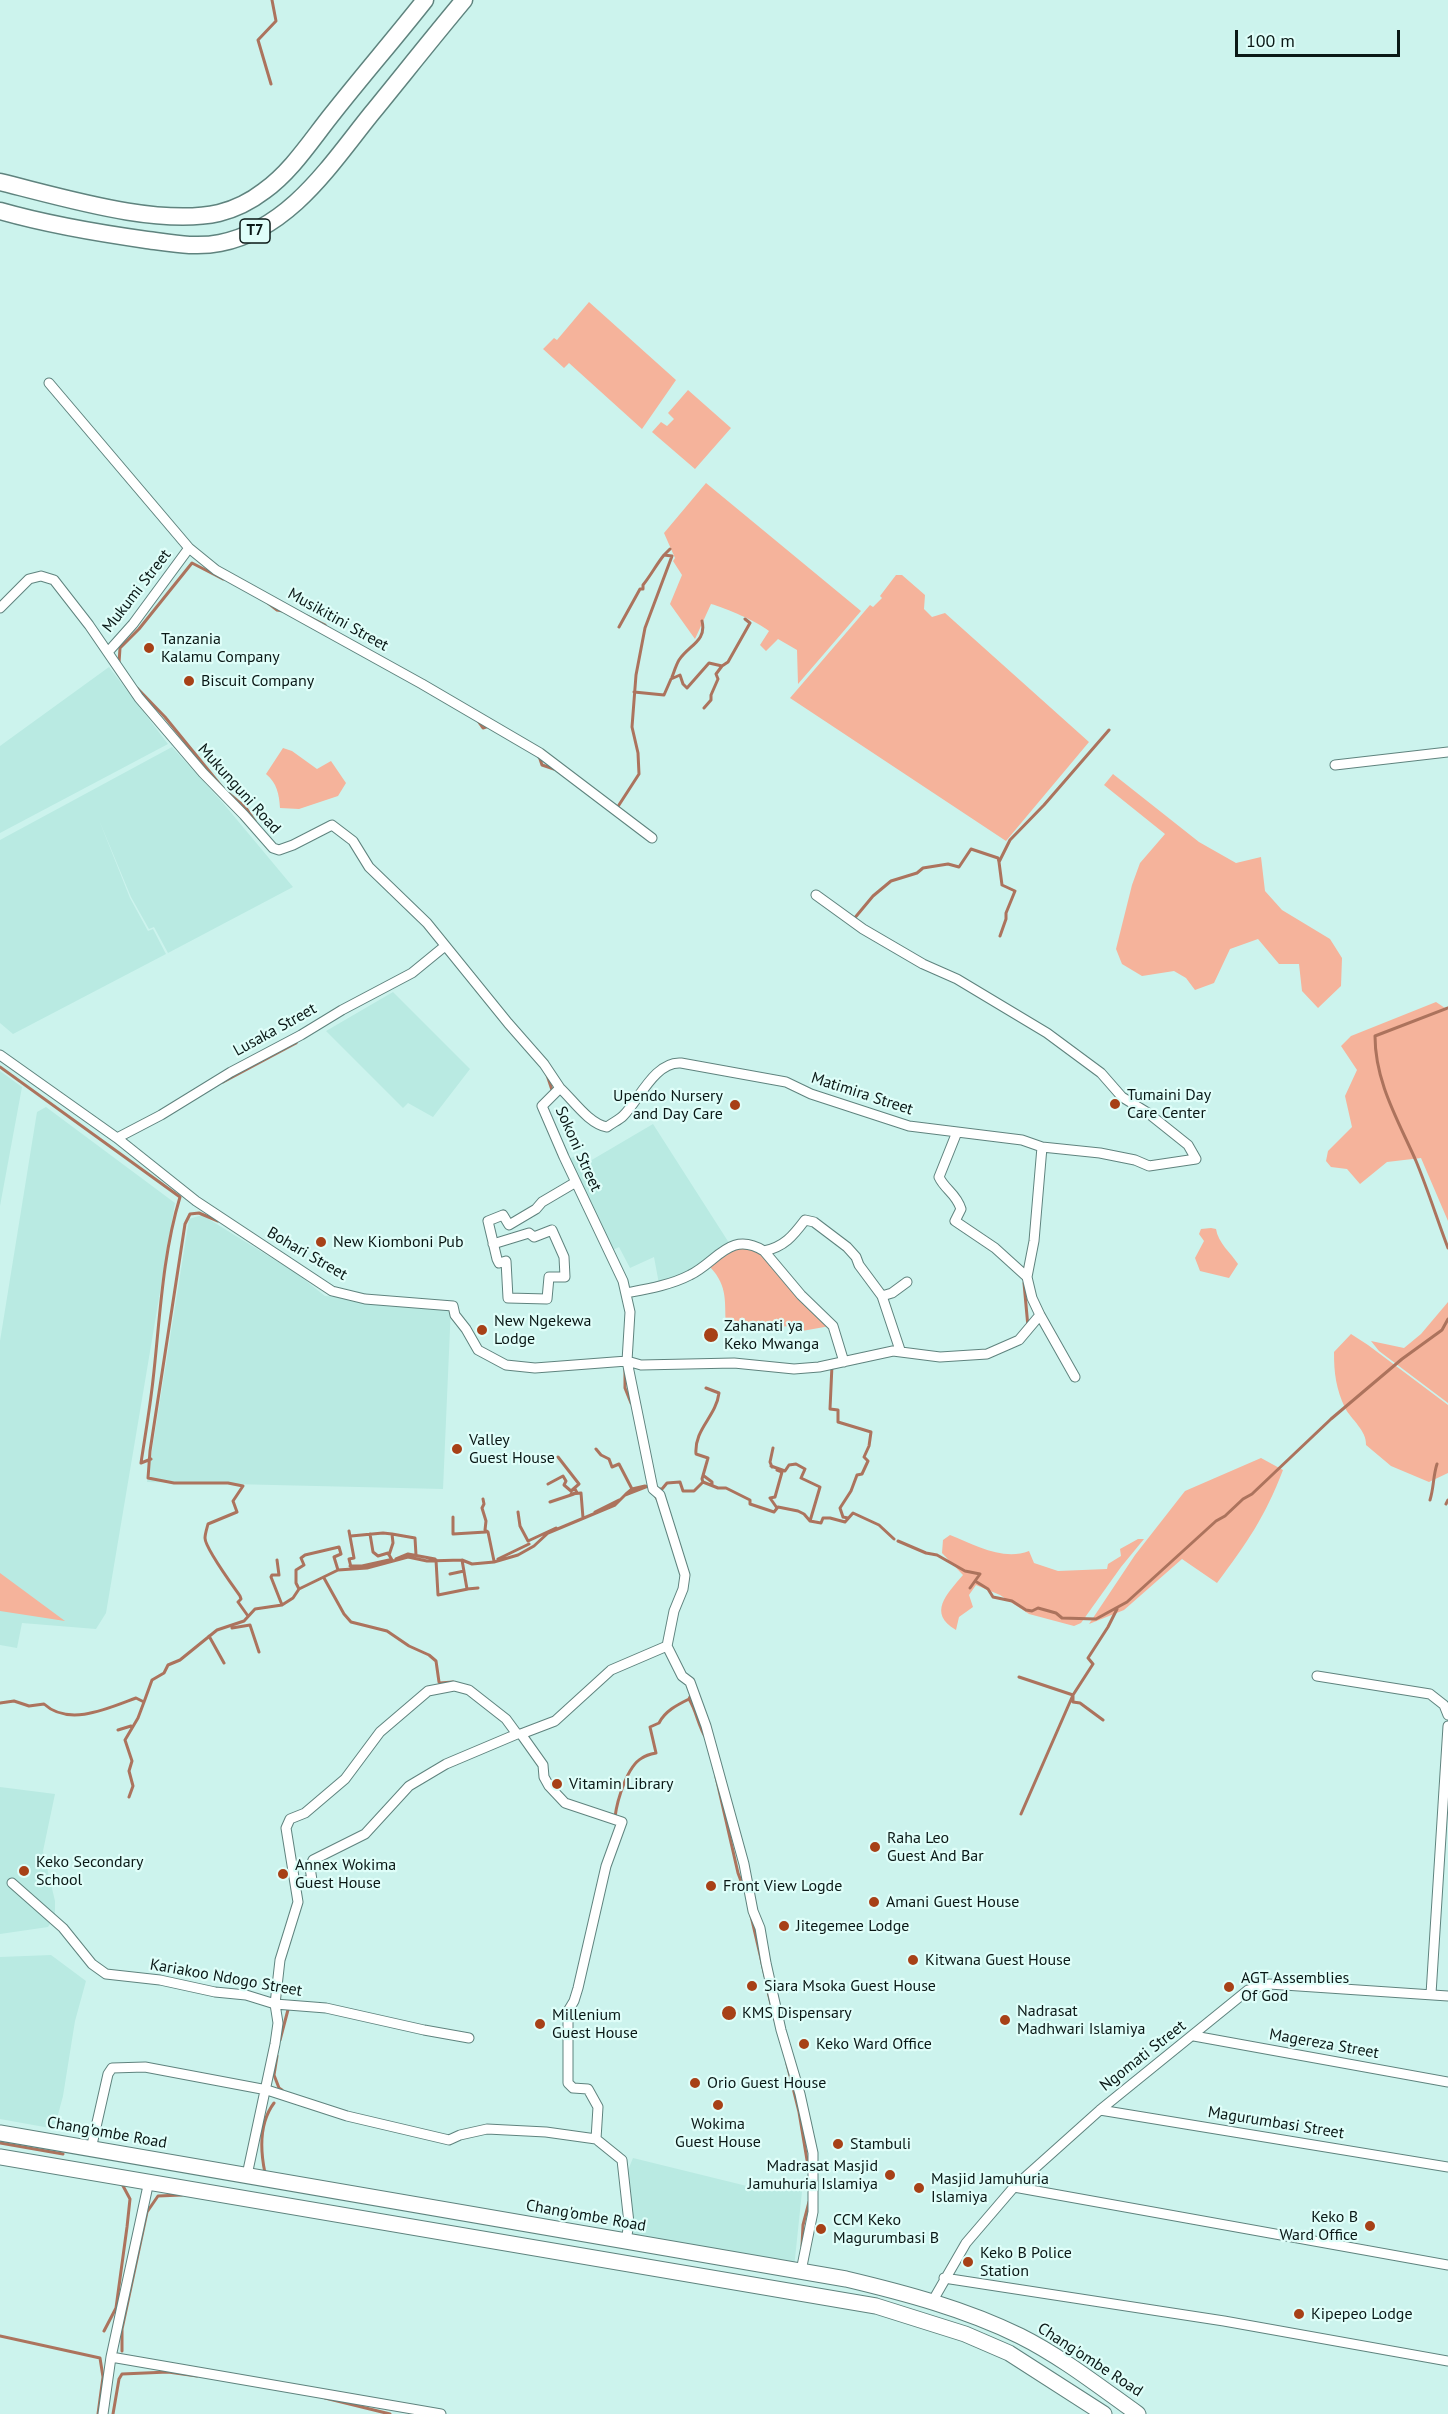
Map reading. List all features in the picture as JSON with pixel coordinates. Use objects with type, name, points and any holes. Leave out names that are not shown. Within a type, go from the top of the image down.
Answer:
[{"type":"highway","name":"T7","points":[[0,212],[45,224],[200,246],[239,238],[278,218],[299,200],[464,0]]},
{"type":"highway","points":[[0,183],[129,211],[189,216],[219,213],[241,205],[265,191],[277,180],[422,3]]},
{"type":"main road","name":"Chang'ombe Road","points":[[0,2133],[846,2279],[932,2301],[1020,2336],[1061,2360],[1138,2414]]},
{"type":"main road","points":[[0,2157],[876,2306],[956,2331],[1009,2353],[1104,2414]]},
{"type":"street","name":"Musikitini Street","points":[[49,383],[189,548],[216,570],[422,684],[540,753],[652,838]]},
{"type":"street","name":"Mukumi Street","points":[[108,652],[133,624],[189,548]]},
{"type":"street","points":[[0,608],[29,579],[48,577],[64,591],[108,652]]},
{"type":"street","name":"Mukunguni Road","points":[[108,652],[126,682],[177,743],[273,848],[279,850],[293,845],[332,825],[353,841],[369,867],[427,923],[445,946]]},
{"type":"street","points":[[1335,765],[1448,752]]},
{"type":"street","name":"Matimira Street","points":[[561,1088],[589,1116],[600,1125],[607,1127],[621,1118],[643,1088],[662,1068],[675,1062],[786,1082],[811,1094],[893,1122],[1022,1140],[1042,1147],[1100,1153],[1136,1160],[1149,1166],[1196,1159],[1188,1144],[1149,1113],[1122,1097],[1101,1073],[1047,1033],[964,982],[922,964],[863,929],[816,895]]},
{"type":"street","name":"Sokoni Street","points":[[445,946],[544,1064],[561,1088],[542,1105],[621,1275],[627,1294],[630,1322],[627,1361],[653,1489],[660,1495],[685,1575],[683,1589],[674,1611],[667,1646]]},
{"type":"street","name":"Lusaka Street","points":[[117,1138],[161,1115],[231,1072],[396,982],[421,966],[445,946]]},
{"type":"street","name":"Bohari Street","points":[[0,1055],[117,1138],[204,1207],[332,1291],[364,1299],[453,1306],[455,1315],[478,1350],[506,1365],[535,1368],[627,1361]]},
{"type":"street","points":[[957,1132],[939,1177],[941,1182],[957,1196],[961,1209],[956,1221],[995,1248],[1027,1277]]},
{"type":"street","points":[[1042,1147],[1034,1241],[1027,1277],[1032,1298],[1040,1315],[1075,1377]]},
{"type":"street","points":[[493,1244],[529,1233],[534,1237],[552,1230],[564,1257],[565,1277],[549,1277],[547,1299],[512,1300],[508,1298],[506,1261],[498,1262],[493,1244],[488,1221],[503,1215],[509,1225],[576,1182]]},
{"type":"street","points":[[764,1251],[780,1247],[805,1220],[814,1222],[830,1232],[856,1257],[859,1265],[882,1296],[900,1350]]},
{"type":"street","points":[[627,1294],[691,1275],[734,1246],[751,1244],[764,1251],[801,1295],[832,1326],[844,1362]]},
{"type":"street","points":[[882,1296],[892,1293],[907,1282]]},
{"type":"street","points":[[627,1361],[641,1365],[734,1363],[794,1369],[844,1362],[900,1350],[940,1357],[987,1354],[1019,1340],[1040,1315]]},
{"type":"street","points":[[295,1882],[312,1880],[310,1869],[313,1860],[364,1834],[409,1786],[446,1764],[555,1721],[611,1670],[667,1646],[682,1676],[690,1682],[706,1726],[744,1864],[781,2030],[800,2094],[813,2153],[813,2212],[801,2271]]},
{"type":"street","points":[[1317,1676],[1430,1694],[1443,1705],[1448,1715]]},
{"type":"street","points":[[247,2175],[267,2090],[278,2023],[275,2004],[280,1960],[297,1902],[286,1828],[290,1820],[306,1813],[345,1779],[380,1732],[428,1691],[454,1686],[469,1690],[506,1719],[543,1765],[544,1777],[549,1786],[565,1803],[622,1822],[606,1866],[576,1995],[568,2011],[568,2083],[573,2088],[588,2089],[598,2108],[596,2139]]},
{"type":"street","points":[[1431,1994],[1448,1726]]},
{"type":"street","name":"Kariakoo Ndogo Street","points":[[12,1883],[63,1928],[92,1964],[106,1974],[160,1980],[215,1992],[246,1995],[275,2004],[326,2008],[469,2038]]},
{"type":"street","name":"Ngomati Street","points":[[932,2301],[970,2236],[1014,2187],[1100,2110],[1248,1990],[1269,1984],[1448,1996]]},
{"type":"street","name":"Magereza Street","points":[[1194,2036],[1448,2082]]},
{"type":"street","points":[[91,2149],[108,2074],[112,2068],[145,2067],[267,2090],[347,2116],[449,2140],[487,2129],[546,2132],[596,2139],[622,2160],[629,2223],[627,2235]]},
{"type":"street","name":"Magurumbasi Street","points":[[1100,2110],[1448,2167]]},
{"type":"street","points":[[103,2414],[111,2357],[149,2181]]},
{"type":"street","points":[[1014,2187],[1448,2265]]},
{"type":"street","points":[[944,2278],[1224,2321],[1448,2361]]},
{"type":"street","points":[[111,2357],[441,2414]]},
{"type":"shaded area","points":[[589,302],[676,380],[642,429],[569,363],[564,368],[543,349],[554,338],[557,340]]},
{"type":"shaded area","points":[[688,390],[731,428],[695,469],[652,432],[661,422],[667,426],[674,419],[668,413]]},
{"type":"shaded area","points":[[706,483],[861,611],[798,684],[797,650],[778,639],[766,651],[760,645],[769,631],[764,627],[711,604],[695,639],[670,604],[682,575],[673,561],[675,558],[664,533]]},
{"type":"shaded area","points":[[896,575],[902,575],[925,595],[924,609],[932,617],[945,613],[1089,742],[1006,841],[790,698],[870,605],[873,607],[882,598],[880,596]]},
{"type":"shaded area","points":[[109,667],[168,744],[0,833],[0,746]]},
{"type":"shaded area","points":[[172,747],[223,803],[293,887],[168,953],[154,927],[149,929],[131,897],[99,820],[130,898],[148,931],[153,929],[166,954],[13,1034],[0,1023],[0,840]]},
{"type":"shaded area","points":[[283,748],[292,751],[317,769],[331,761],[346,783],[338,796],[299,809],[280,808],[277,789],[266,774]]},
{"type":"shaded area","points":[[1113,774],[1199,842],[1236,863],[1261,857],[1265,891],[1282,910],[1330,939],[1342,958],[1341,986],[1318,1008],[1302,991],[1299,964],[1279,964],[1258,939],[1230,949],[1214,983],[1195,990],[1186,978],[1174,971],[1142,976],[1122,964],[1116,949],[1132,885],[1140,863],[1165,834],[1104,785]]},
{"type":"shaded area","points":[[393,992],[470,1069],[433,1117],[408,1103],[403,1108],[326,1031]]},
{"type":"shaded area","points":[[1436,1002],[1448,1010],[1448,1221],[1421,1158],[1387,1162],[1360,1184],[1347,1169],[1331,1167],[1326,1161],[1328,1151],[1352,1127],[1345,1096],[1357,1070],[1341,1046],[1351,1036]]},
{"type":"shaded area","points":[[0,1071],[22,1087],[0,1206]]},
{"type":"shaded area","points":[[46,1107],[175,1203],[106,1613],[96,1629],[22,1623],[17,1648],[0,1645],[0,1341],[37,1112]]},
{"type":"shaded area","points":[[653,1124],[731,1246],[692,1271],[659,1284],[654,1257],[630,1268],[619,1247],[609,1252],[567,1160],[583,1152],[590,1161]]},
{"type":"shaded area","points":[[202,1215],[296,1273],[325,1296],[451,1306],[443,1489],[147,1482],[189,1219]]},
{"type":"shaded area","points":[[1201,1229],[1216,1229],[1222,1243],[1238,1264],[1229,1278],[1200,1271],[1195,1258],[1204,1241],[1199,1234]]},
{"type":"shaded area","points":[[750,1247],[762,1255],[830,1326],[802,1331],[792,1326],[759,1331],[726,1327],[723,1288],[710,1267],[728,1252]]},
{"type":"shaded area","points":[[1448,1302],[1448,1403],[1379,1351],[1371,1341],[1404,1348],[1421,1334]]},
{"type":"shaded area","points":[[1351,1334],[1448,1405],[1448,1473],[1429,1482],[1391,1466],[1366,1445],[1364,1435],[1345,1408],[1339,1394],[1335,1374],[1334,1352]]},
{"type":"shaded area","points":[[1261,1458],[1283,1470],[1254,1529],[1217,1583],[1182,1559],[1124,1610],[1089,1624],[1135,1555],[1185,1491]]},
{"type":"shaded area","points":[[950,1535],[999,1553],[1019,1554],[1029,1551],[1034,1563],[1058,1571],[1107,1569],[1108,1564],[1121,1556],[1120,1549],[1138,1539],[1144,1539],[1081,1623],[1074,1626],[1029,1614],[1000,1595],[976,1585],[969,1595],[973,1607],[959,1617],[956,1630],[947,1624],[941,1610],[946,1596],[963,1575],[942,1553],[943,1540]]},
{"type":"shaded area","points":[[0,1573],[65,1621],[0,1611]]},
{"type":"shaded area","name":"Keko Secondary School","points":[[0,1787],[55,1794],[43,1851],[55,1901],[55,1916],[48,1927],[0,1934]]},
{"type":"shaded area","points":[[51,1955],[86,1981],[75,2021],[63,2096],[56,2122],[50,2128],[0,2119],[0,1957]]},
{"type":"shaded area","points":[[633,2158],[755,2188],[803,2182],[794,2268],[631,2238],[628,2170]]},
{"type":"waterway","points":[[271,84],[258,40],[276,21],[272,0]]},
{"type":"waterway","points":[[617,808],[639,774],[638,753],[632,727],[636,675],[645,628],[672,556],[664,555],[670,549]]},
{"type":"waterway","points":[[619,627],[640,589],[643,589],[643,585],[664,555]]},
{"type":"waterway","points":[[119,663],[120,648],[139,629],[192,563],[223,579]]},
{"type":"waterway","points":[[268,603],[277,610],[283,611]]},
{"type":"waterway","points":[[307,616],[325,625]]},
{"type":"waterway","points":[[634,692],[664,695],[671,679],[680,675],[687,688],[709,663],[722,666],[728,662],[750,623],[745,619]]},
{"type":"waterway","points":[[672,677],[679,660],[700,638],[703,628],[702,621]]},
{"type":"waterway","points":[[704,708],[711,700],[718,679],[716,674],[722,666]]},
{"type":"waterway","points":[[137,688],[165,717],[222,787]]},
{"type":"waterway","points":[[478,721],[483,728],[489,726]]},
{"type":"waterway","points":[[1000,936],[1015,891],[1002,885],[999,862],[1010,840],[1044,805],[1109,730]]},
{"type":"waterway","points":[[539,756],[542,765],[554,769]]},
{"type":"waterway","points":[[227,792],[246,808],[255,821]]},
{"type":"waterway","points":[[853,920],[873,896],[891,881],[917,873],[923,868],[948,864],[959,867],[971,849],[998,858],[999,862]]},
{"type":"waterway","points":[[1448,1008],[1375,1036],[1383,1085],[1416,1161],[1448,1248]]},
{"type":"waterway","points":[[223,1082],[296,1043]]},
{"type":"waterway","points":[[0,1067],[180,1197],[165,1265],[152,1390],[141,1463],[151,1459]]},
{"type":"waterway","points":[[547,1075],[552,1090]]},
{"type":"waterway","points":[[218,1221],[199,1213],[190,1214],[185,1224],[150,1451],[148,1478],[174,1483],[228,1483],[243,1486],[233,1501],[237,1512],[208,1524],[205,1538],[214,1558],[240,1596],[241,1599],[238,1602],[248,1616]]},
{"type":"waterway","points":[[1024,1283],[1028,1327]]},
{"type":"waterway","points":[[898,1541],[926,1553],[937,1555],[965,1571],[980,1574],[970,1588],[975,1581],[988,1589],[993,1597],[1012,1601],[1026,1610],[1032,1611],[1038,1608],[1056,1613],[1062,1618],[1096,1619],[1127,1602],[1216,1521],[1252,1494],[1331,1419],[1402,1359],[1442,1330],[1448,1319]]},
{"type":"waterway","points":[[832,1365],[830,1409],[838,1410],[838,1422],[871,1432],[869,1446],[864,1457],[868,1461],[862,1474],[857,1475],[851,1491],[840,1508],[843,1517],[848,1518]]},
{"type":"waterway","points":[[625,1369],[625,1388],[631,1403]]},
{"type":"waterway","points":[[703,1482],[708,1458],[696,1454],[696,1445],[714,1409],[719,1393],[706,1388]]},
{"type":"waterway","points":[[772,1467],[770,1462],[773,1448]]},
{"type":"waterway","points":[[596,1449],[609,1459],[612,1467],[619,1464],[632,1489]]},
{"type":"waterway","points":[[558,1457],[579,1484],[571,1491],[575,1489],[577,1493],[571,1494],[581,1493],[583,1518]]},
{"type":"waterway","points":[[771,1466],[785,1471],[789,1465],[796,1464],[805,1469],[801,1478],[820,1487],[810,1521]]},
{"type":"waterway","points":[[1430,1500],[1437,1464]]},
{"type":"waterway","points":[[777,1470],[782,1472],[775,1497],[770,1498],[777,1508]]},
{"type":"waterway","points":[[548,1484],[563,1476],[566,1481],[564,1485],[571,1491]]},
{"type":"waterway","points":[[704,1476],[712,1482],[712,1485]]},
{"type":"waterway","points":[[658,1489],[662,1489],[667,1483],[680,1482],[683,1491],[694,1491],[703,1482],[718,1488],[726,1488],[750,1500],[750,1504],[774,1512],[778,1507],[798,1511],[810,1521],[821,1523],[823,1518],[845,1522],[853,1513],[879,1525],[894,1539]]},
{"type":"waterway","points":[[626,1494],[632,1489],[645,1486]]},
{"type":"waterway","points":[[0,1703],[14,1701],[29,1706],[44,1704],[54,1711],[77,1715],[102,1710],[136,1698],[144,1702],[152,1680],[164,1673],[168,1665],[180,1660],[217,1630],[244,1621],[255,1609],[282,1605],[293,1598],[299,1589],[338,1570],[367,1568],[408,1557],[427,1561],[462,1560],[472,1564],[494,1562],[518,1555],[534,1546],[548,1533],[615,1505],[625,1495],[648,1486]]},
{"type":"waterway","points":[[653,1492],[660,1504]]},
{"type":"waterway","points":[[550,1502],[574,1494]]},
{"type":"waterway","points":[[483,1499],[485,1530],[488,1532],[494,1561]]},
{"type":"waterway","points":[[595,1512],[619,1500]]},
{"type":"waterway","points":[[1446,1504],[1448,1500]]},
{"type":"waterway","points":[[518,1512],[520,1526],[528,1541]]},
{"type":"waterway","points":[[453,1517],[453,1534],[486,1532]]},
{"type":"waterway","points":[[528,1541],[556,1528]]},
{"type":"waterway","points":[[349,1531],[354,1558],[349,1559],[351,1567]]},
{"type":"waterway","points":[[370,1534],[373,1552],[378,1556],[388,1553],[392,1560]]},
{"type":"waterway","points":[[392,1534],[415,1538],[416,1555]]},
{"type":"waterway","points":[[351,1536],[392,1534],[393,1543],[389,1555]]},
{"type":"waterway","points":[[498,1559],[529,1544]]},
{"type":"waterway","points":[[299,1589],[296,1583],[296,1570],[304,1565],[301,1558],[305,1555],[339,1547],[341,1554],[334,1557],[338,1570]]},
{"type":"waterway","points":[[396,1559],[408,1554],[435,1559]]},
{"type":"waterway","points":[[277,1560],[279,1575],[271,1577],[282,1605]]},
{"type":"waterway","points":[[350,1566],[362,1566],[389,1560]]},
{"type":"waterway","points":[[436,1560],[438,1595],[468,1589]]},
{"type":"waterway","points":[[462,1560],[467,1589],[478,1588]]},
{"type":"waterway","points":[[450,1574],[464,1571]]},
{"type":"waterway","points":[[324,1578],[351,1622],[387,1631],[409,1646],[429,1655],[436,1661],[439,1682]]},
{"type":"waterway","points":[[1103,1720],[1080,1703],[1073,1702],[1073,1695],[1093,1664],[1088,1658],[1117,1609]]},
{"type":"waterway","points":[[232,1628],[250,1625],[259,1652]]},
{"type":"waterway","points":[[209,1636],[224,1663]]},
{"type":"waterway","points":[[1019,1677],[1073,1695],[1021,1814]]},
{"type":"waterway","points":[[440,1683],[453,1682]]},
{"type":"waterway","points":[[691,1695],[689,1699],[706,1738]]},
{"type":"waterway","points":[[615,1817],[620,1793],[632,1768],[644,1757],[656,1753],[650,1727],[659,1723],[672,1709],[689,1699]]},
{"type":"waterway","points":[[129,1797],[133,1786],[129,1771],[132,1761],[125,1740],[144,1702]]},
{"type":"waterway","points":[[118,1730],[131,1726]]},
{"type":"waterway","points":[[716,1777],[738,1873],[744,1889]]},
{"type":"waterway","points":[[751,1916],[765,1976]]},
{"type":"waterway","points":[[768,1992],[775,2020]]},
{"type":"waterway","points":[[280,2040],[289,2006]]},
{"type":"waterway","points":[[277,2056],[274,2075],[282,2090]]},
{"type":"waterway","points":[[787,2064],[799,2112],[809,2172]]},
{"type":"waterway","points":[[265,2173],[262,2155],[263,2128],[274,2103]]},
{"type":"waterway","points":[[0,2143],[63,2154]]},
{"type":"waterway","points":[[104,2331],[116,2308],[127,2227],[130,2199],[122,2184]]},
{"type":"waterway","points":[[122,2351],[122,2329],[147,2212],[158,2196],[182,2195]]},
{"type":"waterway","points":[[802,2246],[803,2225],[809,2202]]},
{"type":"waterway","points":[[0,2336],[100,2358],[103,2377],[98,2414]]},
{"type":"waterway","points":[[113,2414],[119,2379],[122,2374],[168,2372],[197,2376]]},
{"type":"waterway","points":[[325,2398],[390,2414]]},
{"type":"place","name":"Tanzania Kalamu Company","points":[[149,648]]},
{"type":"place","name":"Biscuit Company","points":[[189,681]]},
{"type":"place","name":"Tumaini Day Care Center","points":[[1115,1104]]},
{"type":"place","name":"Upendo Nursery and Day Care","points":[[735,1105]]},
{"type":"place","name":"New Kiomboni Pub","points":[[321,1242]]},
{"type":"place","name":"New Ngekewa Lodge","points":[[482,1330]]},
{"type":"place","name":"Zahanati ya Keko Mwanga","points":[[711,1335]]},
{"type":"place","name":"Valley Guest House","points":[[457,1449]]},
{"type":"place","name":"Vitamin Library","points":[[557,1784]]},
{"type":"place","name":"Raha Leo Guest And Bar","points":[[875,1847]]},
{"type":"place","name":"Keko Secondary School","points":[[24,1871]]},
{"type":"place","name":"Annex Wokima Guest House","points":[[283,1874]]},
{"type":"place","name":"Front View Logde","points":[[711,1886]]},
{"type":"place","name":"Amani Guest House","points":[[874,1902]]},
{"type":"place","name":"Jitegemee Lodge","points":[[784,1926]]},
{"type":"place","name":"Kitwana Guest House","points":[[913,1960]]},
{"type":"place","name":"Siara Msoka Guest House","points":[[752,1986]]},
{"type":"place","name":"AGT Assemblies Of God","points":[[1229,1987]]},
{"type":"place","name":"KMS Dispensary","points":[[729,2013]]},
{"type":"place","name":"Nadrasat Madhwari Islamiya","points":[[1005,2020]]},
{"type":"place","name":"Millenium Guest House","points":[[540,2024]]},
{"type":"place","name":"Keko Ward Office","points":[[804,2044]]},
{"type":"place","name":"Orio Guest House","points":[[695,2083]]},
{"type":"place","name":"Wokima Guest House","points":[[718,2105]]},
{"type":"place","name":"Stambuli","points":[[838,2144]]},
{"type":"place","name":"Madrasat Masjid Jamuhuria Islamiya","points":[[890,2175]]},
{"type":"place","name":"Masjid Jamuhuria Islamiya","points":[[919,2188]]},
{"type":"place","name":"Keko B Ward Office","points":[[1370,2226]]},
{"type":"place","name":"CCM Keko Magurumbasi B","points":[[821,2229]]},
{"type":"place","name":"Keko B Police Station","points":[[968,2262]]},
{"type":"place","name":"Kipepeo Lodge","points":[[1299,2314]]}]
